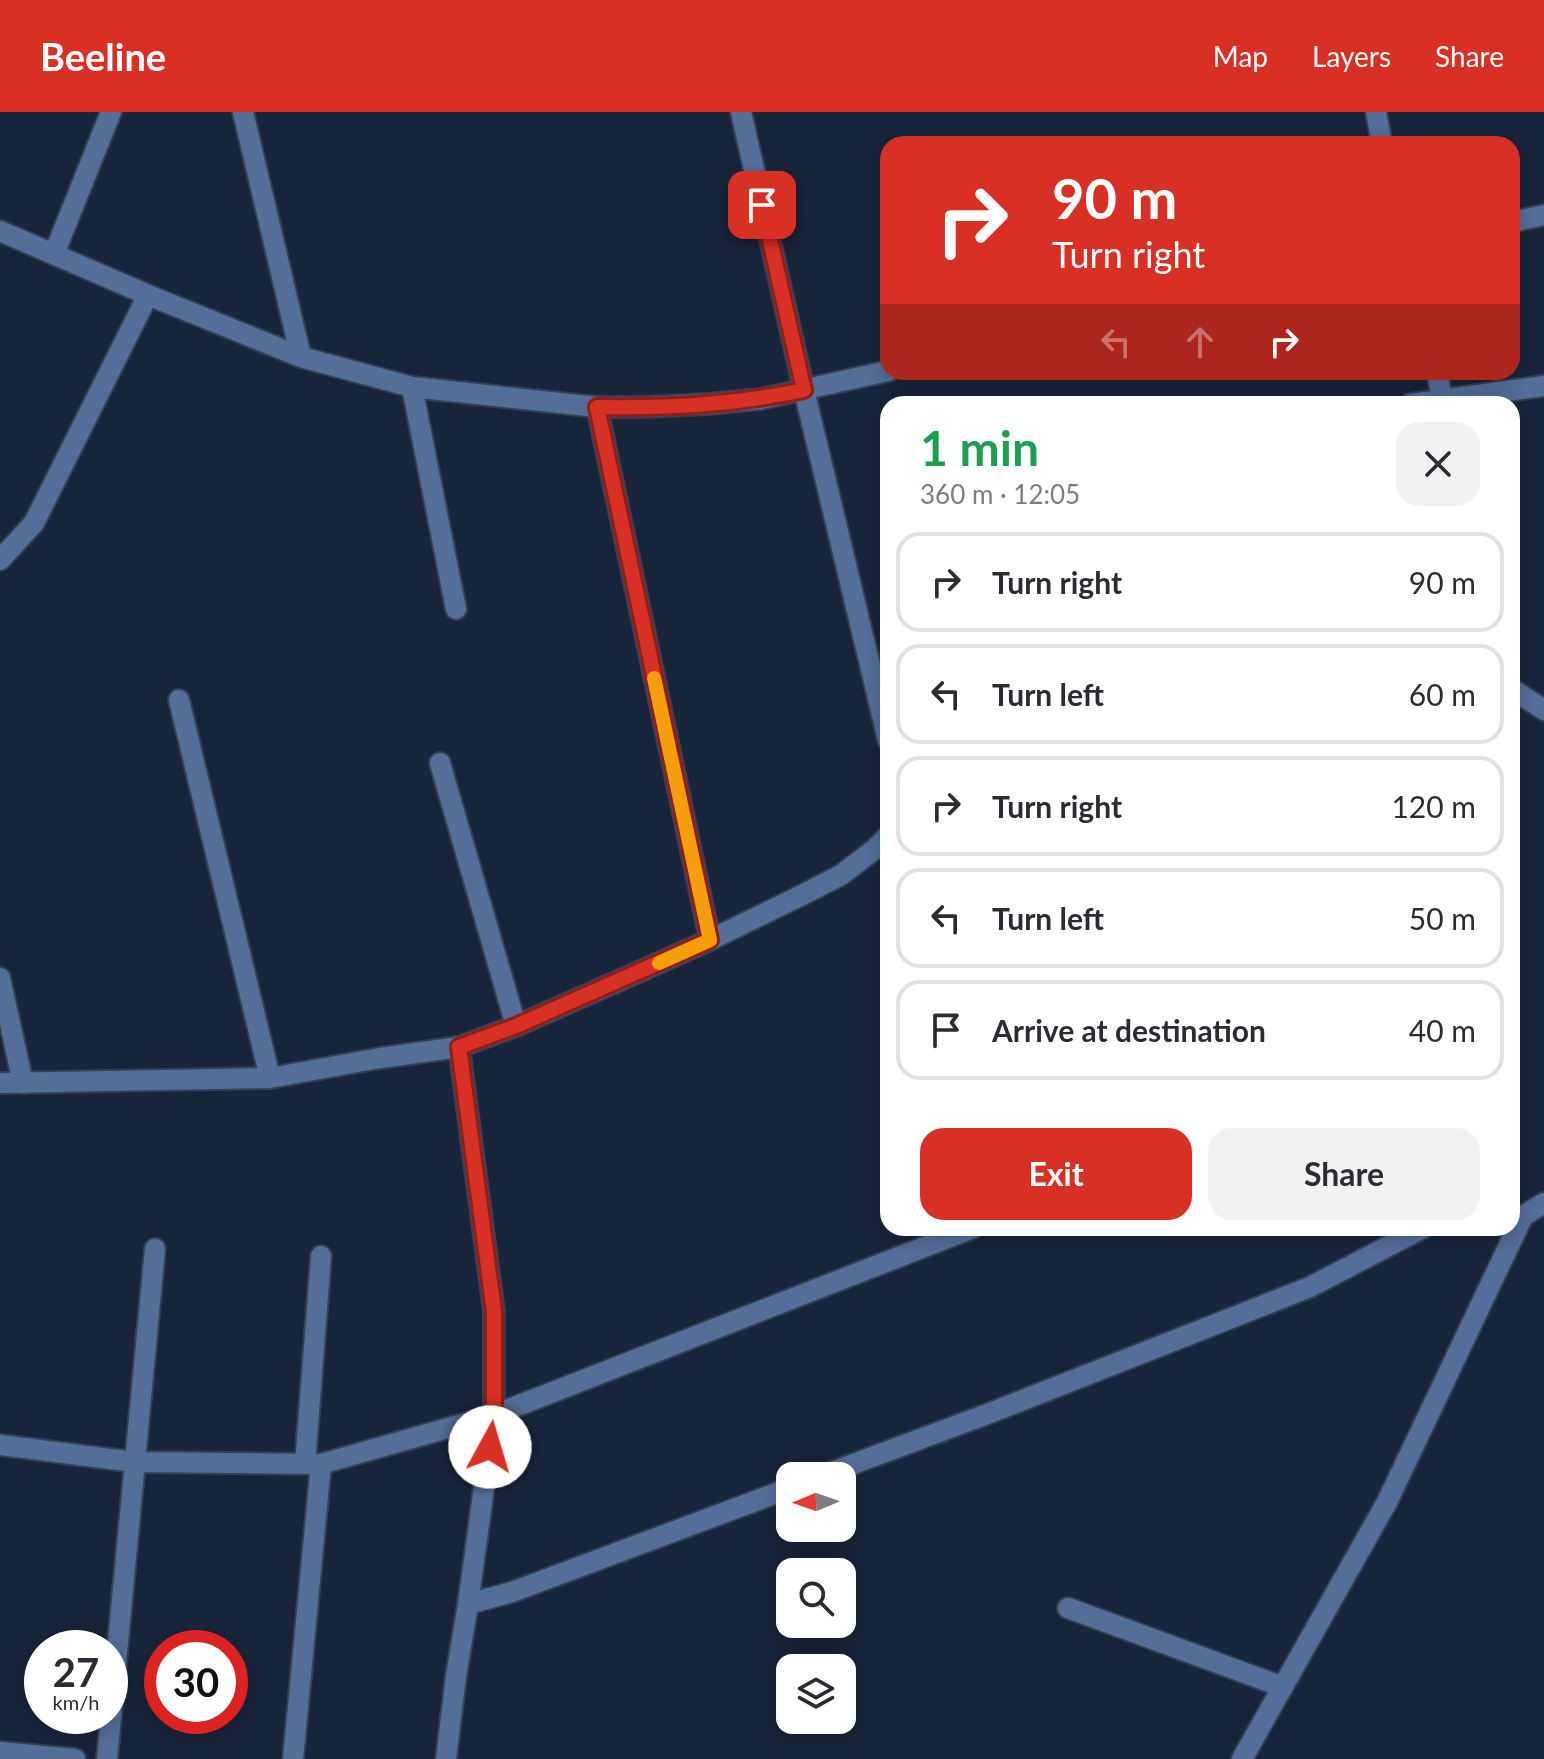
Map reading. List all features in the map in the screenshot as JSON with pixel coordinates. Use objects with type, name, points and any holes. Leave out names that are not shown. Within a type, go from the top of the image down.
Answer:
[{"type":"street","points":[[54,254],[111,112]]},
{"type":"street","points":[[243,112],[301,357]]},
{"type":"street","points":[[741,112],[880,707]]},
{"type":"street","points":[[1376,112],[1380,136]]},
{"type":"street","points":[[1520,220],[1544,215]]},
{"type":"street","points":[[0,231],[301,357],[412,387],[597,407],[645,407],[761,399],[880,373]]},
{"type":"street","points":[[0,560],[34,523],[148,295]]},
{"type":"street","points":[[1471,396],[1544,386]]},
{"type":"street","points":[[412,387],[456,609]]},
{"type":"street","points":[[597,407],[710,940]]},
{"type":"street","points":[[1520,694],[1544,710]]},
{"type":"street","points":[[179,700],[270,1078]]},
{"type":"street","points":[[440,763],[516,1026]]},
{"type":"street","points":[[0,1083],[270,1078],[459,1047],[516,1026],[710,940],[841,875],[880,844]]},
{"type":"street","points":[[0,978],[23,1083]]},
{"type":"street","points":[[446,1759],[494,1415],[494,1312],[459,1047]]},
{"type":"street","points":[[1520,1212],[1544,1203]]},
{"type":"street","points":[[0,1445],[134,1462],[313,1464],[494,1415],[953,1236]]},
{"type":"street","points":[[856,1463],[1310,1287],[1408,1236]]},
{"type":"street","points":[[1242,1759],[1387,1502],[1507,1236]]},
{"type":"street","points":[[107,1759],[155,1249]]},
{"type":"street","points":[[293,1759],[313,1464],[321,1256]]},
{"type":"street","points":[[468,1604],[512,1592],[776,1493]]},
{"type":"street","points":[[1068,1608],[1283,1687]]},
{"type":"street","points":[[0,1752],[75,1759]]},
{"type":"slow traffic","points":[[654,678],[710,940],[659,963]]},
{"type":"route","points":[[490,1447],[494,1415],[494,1312],[459,1047],[516,1026],[710,940],[597,407],[709,404],[761,399],[804,390],[762,205]]}]
